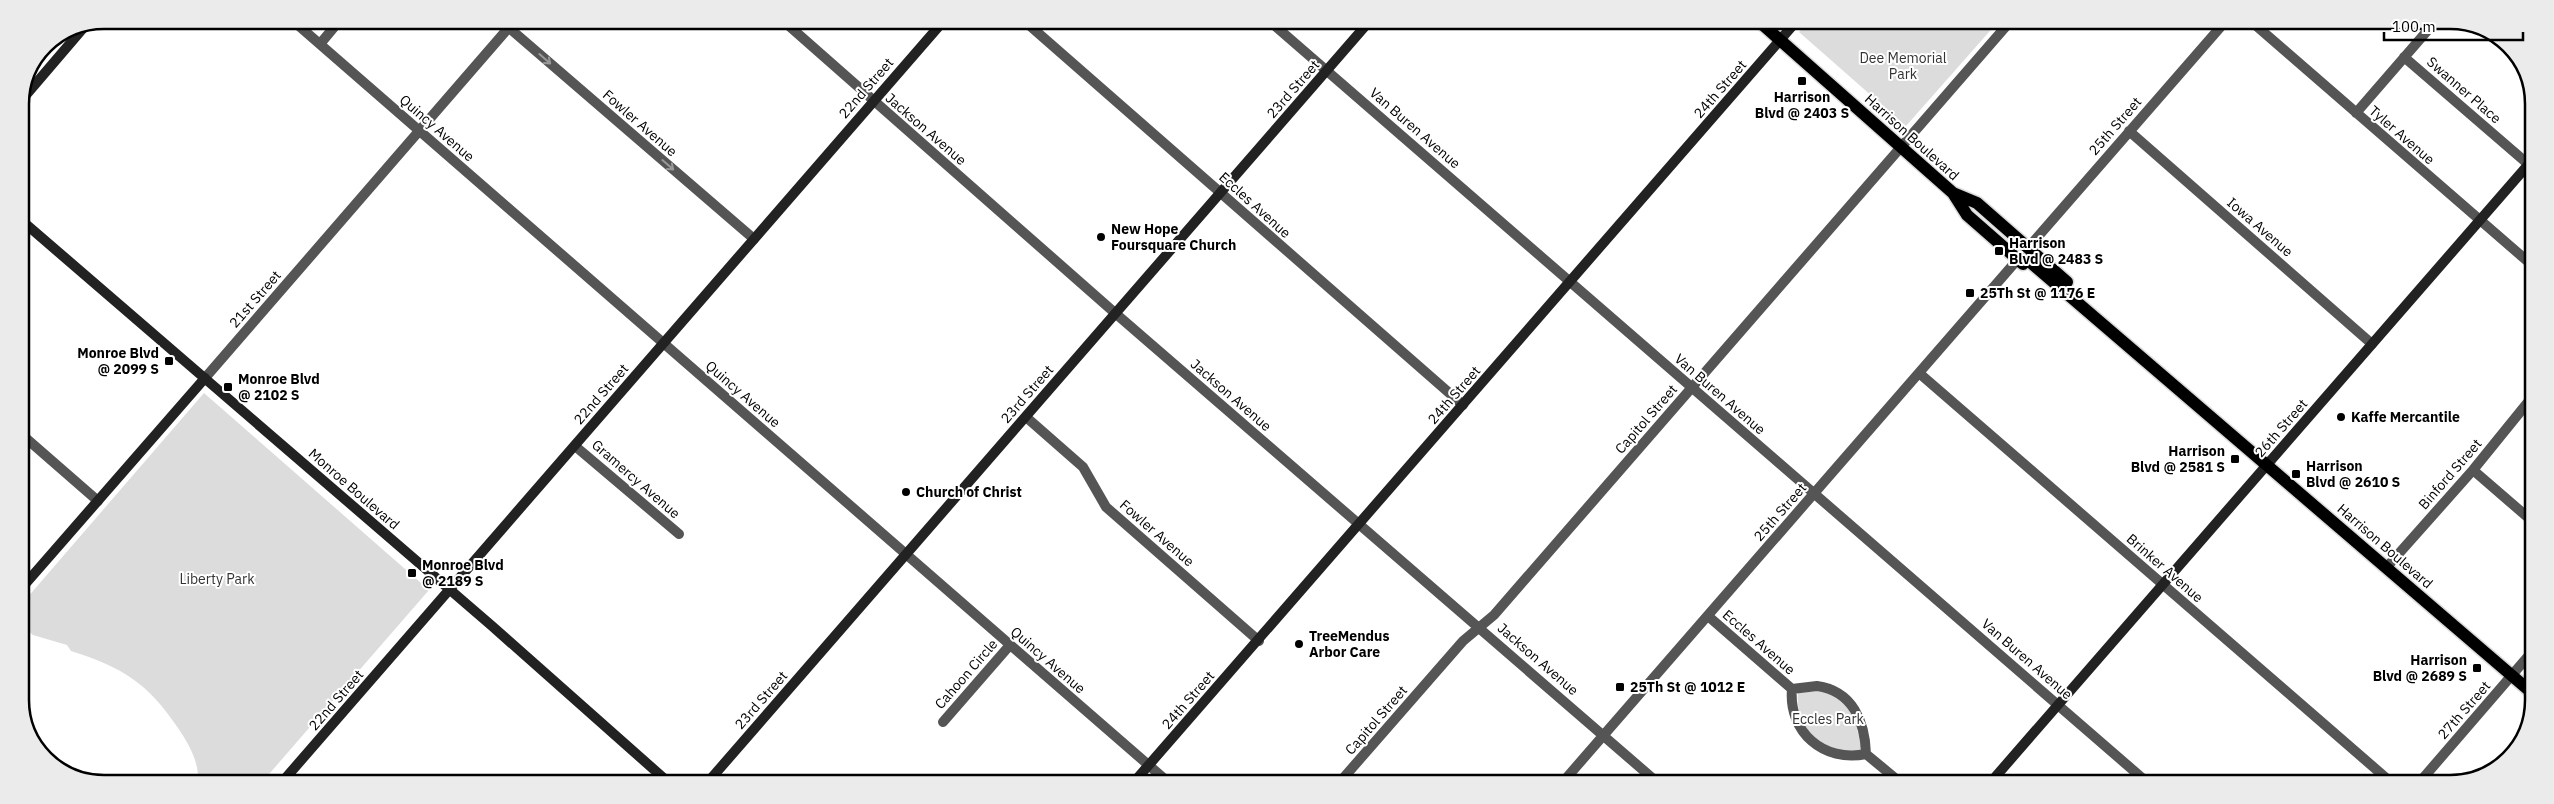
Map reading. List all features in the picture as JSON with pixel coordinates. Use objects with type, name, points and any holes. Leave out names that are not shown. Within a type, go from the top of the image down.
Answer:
[{"type":"main road","name":"Harrison Boulevard","points":[[1768,29],[2014,246],[2028,248],[2074,288],[2082,306]]},
{"type":"main road","name":"Harrison Boulevard","points":[[1953,193],[1967,215],[2018,260],[2029,261],[2268,464],[2525,687]]},
{"type":"street","name":"Quincy Avenue","points":[[302,29],[1160,775]]},
{"type":"street","points":[[320,44],[332,29]]},
{"type":"street","name":"21st Street","points":[[29,580],[506,29]]},
{"type":"street","name":"Fowler Avenue","points":[[512,29],[754,240]]},
{"type":"street","name":"Jackson Avenue","points":[[792,29],[1115,314],[1361,524],[1649,775]]},
{"type":"street","name":"22nd Street","points":[[288,775],[936,29]]},
{"type":"street","name":"Eccles Avenue","points":[[1034,29],[1222,192],[1463,406]]},
{"type":"street","name":"Van Buren Avenue","points":[[1279,29],[2139,775]]},
{"type":"street","name":"23rd Street","points":[[714,775],[1363,29]]},
{"type":"street","name":"24th Street","points":[[1141,775],[1361,524],[1790,29]]},
{"type":"street","name":"Capitol Street","points":[[1346,775],[1463,641],[1494,615],[2004,29]]},
{"type":"street","name":"25th Street","points":[[2028,248],[2219,29]]},
{"type":"street","name":"Tyler Avenue","points":[[2260,29],[2525,259]]},
{"type":"street","points":[[2356,113],[2429,29]]},
{"type":"street","points":[[30,90],[79,33]]},
{"type":"street","name":"Swanner Place","points":[[2404,57],[2525,156]]},
{"type":"street","name":"Iowa Avenue","points":[[2129,131],[2372,344]]},
{"type":"street","name":"26th Street","points":[[1997,775],[2525,168]]},
{"type":"street","name":"Monroe Boulevard","points":[[29,227],[660,775]]},
{"type":"street","name":"25th Street","points":[[1569,775],[2018,260]]},
{"type":"street","name":"Brinker Avenue","points":[[1919,372],[2383,775]]},
{"type":"street","name":"Binford Street","points":[[2386,568],[2473,470],[2525,405]]},
{"type":"street","name":"Fowler Avenue","points":[[1026,417],[1083,467],[1106,507],[1259,641]]},
{"type":"street","points":[[29,441],[98,501]]},
{"type":"street","name":"Gramercy Avenue","points":[[575,446],[679,534]]},
{"type":"street","points":[[2473,470],[2525,515]]},
{"type":"street","name":"Eccles Avenue","points":[[1708,616],[1792,689]]},
{"type":"street","name":"Cahoon Circle","points":[[943,722],[1010,645]]},
{"type":"street","name":"27th Street","points":[[2426,775],[2525,660]]},
{"type":"street","name":"Eccles Avenue","points":[[1805,686],[1826,688],[1836,691],[1852,704],[1862,722],[1866,754],[1853,757],[1838,754],[1815,745],[1807,737],[1796,720],[1791,701],[1792,689],[1805,686]]},
{"type":"street","points":[[1866,754],[1891,775]]},
{"type":"green space","name":"Dee Memorial Park","points":[[1802,29],[1992,29],[1906,126],[1799,32]]},
{"type":"green space","name":"Liberty Park","points":[[204,393],[429,590],[268,775],[198,775],[195,760],[186,740],[167,712],[144,688],[105,663],[71,651],[67,645],[33,635],[29,631],[29,596]]},
{"type":"green space","name":"Eccles Park","points":[[1816,691],[1837,698],[1849,709],[1861,745],[1860,750],[1847,751],[1835,749],[1814,737],[1807,728],[1801,718],[1798,706],[1798,693]]},
{"type":"place","name":"Harrison Blvd @ 2403 S","points":[[1802,81]]},
{"type":"place","name":"New Hope Foursquare Church","points":[[1101,237]]},
{"type":"place","name":"Harrison Blvd @ 2483 S","points":[[1999,251]]},
{"type":"place","name":"25Th St @ 1176 E","points":[[1970,293]]},
{"type":"place","name":"Monroe Blvd @ 2099 S","points":[[169,361]]},
{"type":"place","name":"Monroe Blvd @ 2102 S","points":[[228,387]]},
{"type":"place","name":"Kaffe Mercantile","points":[[2341,417]]},
{"type":"place","name":"Harrison Blvd @ 2581 S","points":[[2235,459]]},
{"type":"place","name":"Harrison Blvd @ 2610 S","points":[[2296,474]]},
{"type":"place","name":"Church of Christ","points":[[906,492]]},
{"type":"place","name":"Monroe Blvd @ 2189 S","points":[[412,573]]},
{"type":"place","name":"TreeMendus Arbor Care","points":[[1299,644]]},
{"type":"place","name":"Harrison Blvd @ 2689 S","points":[[2477,668]]},
{"type":"place","name":"25Th St @ 1012 E","points":[[1620,687]]}]
